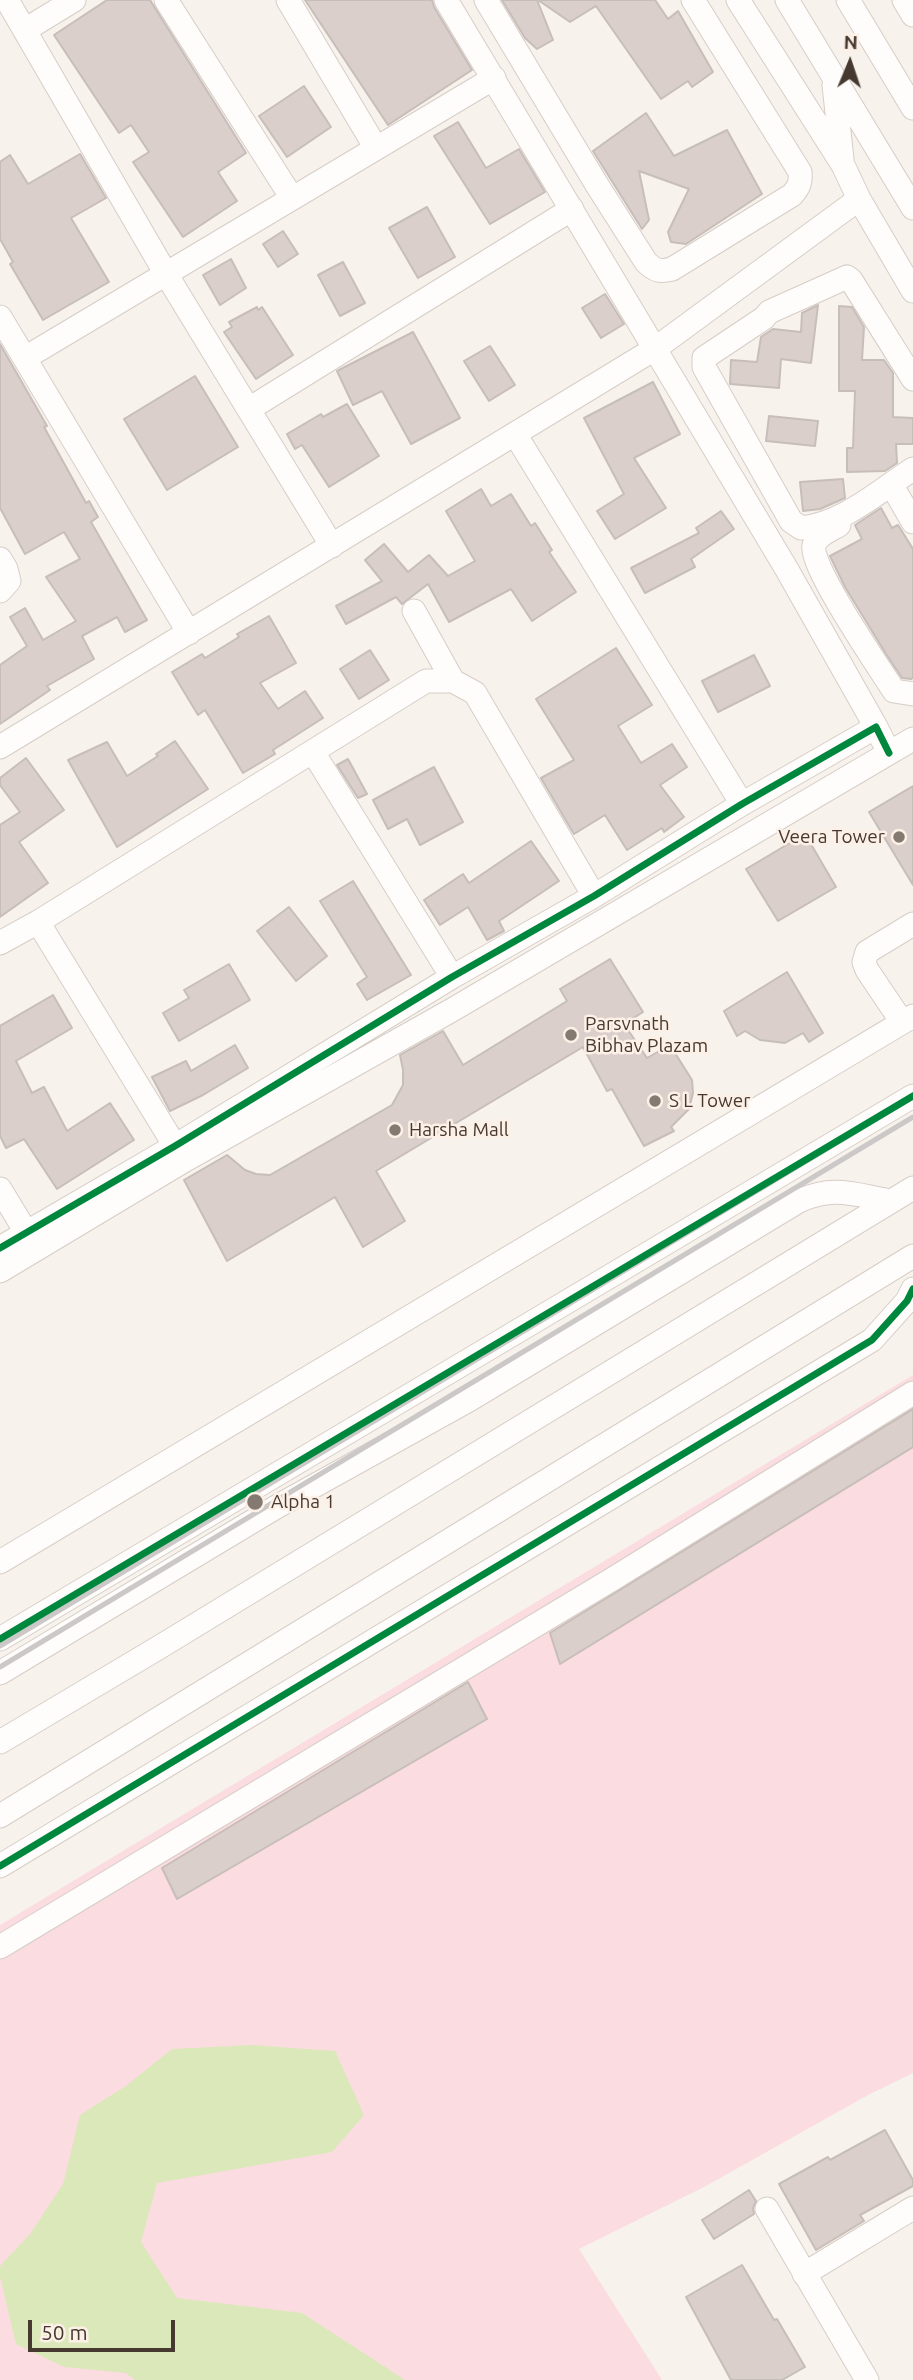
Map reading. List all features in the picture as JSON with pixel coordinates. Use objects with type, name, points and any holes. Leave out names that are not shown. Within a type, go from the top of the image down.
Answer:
[{"type":"street","points":[[7,0],[166,274],[332,546]]},
{"type":"street","points":[[25,30],[74,0]]},
{"type":"street","points":[[166,0],[292,198]]},
{"type":"street","points":[[288,0],[376,148]]},
{"type":"street","points":[[446,0],[786,568],[876,726],[888,752]]},
{"type":"street","points":[[486,0],[646,262],[654,270],[663,271],[672,269],[792,195],[799,188],[800,180],[800,172],[693,0]]},
{"type":"street","points":[[738,0],[843,165],[859,200],[913,291]]},
{"type":"street","points":[[787,0],[913,208]]},
{"type":"street","points":[[848,0],[913,107]]},
{"type":"street","points":[[904,0],[913,15]]},
{"type":"street","points":[[833,76],[843,165]]},
{"type":"street","points":[[25,358],[494,78]]},
{"type":"street","points":[[0,747],[656,348],[859,200]]},
{"type":"street","points":[[249,409],[572,209]]},
{"type":"street","points":[[754,276],[764,292],[769,312]]},
{"type":"street","points":[[913,379],[847,277],[769,312],[704,358],[704,367],[792,521],[801,528],[817,526],[838,518],[913,469]]},
{"type":"street","points":[[0,317],[189,633]]},
{"type":"street","points":[[515,434],[743,804]]},
{"type":"street","points":[[913,522],[904,484],[818,537],[813,545],[814,555],[824,579],[894,691],[913,694]]},
{"type":"street","points":[[0,559],[9,581],[0,591]]},
{"type":"street","points":[[414,611],[453,681]]},
{"type":"street","points":[[0,943],[426,681],[453,681],[475,692],[594,896]]},
{"type":"street","points":[[0,1248],[876,726]]},
{"type":"street","points":[[0,1271],[187,1159],[452,1010],[913,739]]},
{"type":"street","points":[[313,752],[452,977]]},
{"type":"street","points":[[38,922],[175,1146]]},
{"type":"street","points":[[0,1562],[907,1019],[867,970],[864,962],[867,952],[913,924]]},
{"type":"street","points":[[0,1639],[913,1096]]},
{"type":"street","points":[[0,1742],[913,1188]]},
{"type":"street","points":[[0,1189],[26,1232]]},
{"type":"street","points":[[0,1673],[278,1506],[469,1400],[799,1201],[817,1193],[831,1191],[891,1201]]},
{"type":"street","points":[[0,1816],[913,1256]]},
{"type":"street","points":[[0,1866],[872,1340],[907,1301],[913,1289]]},
{"type":"street","points":[[0,1947],[611,1580],[913,1393]]},
{"type":"street","points":[[804,2274],[913,2208]]},
{"type":"street","points":[[767,2209],[867,2380]]},
{"type":"shaded area","points":[[913,1375],[913,2073],[868,2095],[704,2187],[579,2249],[662,2380],[0,2380],[0,1925]]},
{"type":"shaded area","points":[[252,2045],[335,2051],[364,2115],[332,2152],[157,2183],[141,2242],[177,2298],[302,2313],[405,2380],[135,2380],[126,2373],[64,2367],[16,2344],[0,2277],[0,2266],[30,2234],[63,2184],[80,2115],[126,2086],[172,2049]]},
{"type":"building","points":[[107,0],[150,0],[246,153],[218,172],[237,201],[183,237],[133,162],[149,152],[131,125],[119,133],[54,35]]},
{"type":"building","points":[[305,0],[432,0],[472,70],[388,125]]},
{"type":"building","points":[[502,0],[537,0],[553,40],[537,49],[525,38]]},
{"type":"building","points":[[538,0],[655,0],[668,19],[678,11],[713,72],[692,87],[688,81],[661,99],[596,6],[570,22]]},
{"type":"building","points":[[304,86],[331,127],[287,157],[259,116]]},
{"type":"building","points":[[646,113],[674,156],[727,130],[762,194],[686,244],[671,242],[668,232],[689,189],[639,171],[649,220],[642,229],[593,151]]},
{"type":"building","points":[[458,122],[486,168],[519,149],[545,192],[490,224],[434,136]]},
{"type":"building","points":[[80,154],[106,198],[71,218],[109,282],[43,320],[10,264],[13,262],[0,239],[0,162],[10,155],[28,184]]},
{"type":"building","points":[[427,207],[455,257],[418,278],[389,228]]},
{"type":"building","points":[[283,231],[298,254],[278,267],[263,244]]},
{"type":"building","points":[[231,259],[246,288],[220,305],[203,275]]},
{"type":"building","points":[[343,262],[365,303],[340,316],[318,275]]},
{"type":"building","points":[[605,294],[624,324],[601,338],[582,308]]},
{"type":"building","points":[[818,305],[811,363],[781,359],[779,388],[730,384],[731,360],[757,362],[761,337],[773,329],[801,332],[802,313]]},
{"type":"building","points":[[839,306],[852,307],[864,327],[862,360],[884,360],[893,373],[893,417],[913,418],[913,444],[896,444],[897,463],[885,471],[847,472],[847,448],[853,448],[855,391],[839,391]]},
{"type":"building","points":[[257,307],[258,310],[262,307],[293,355],[256,379],[224,332],[232,327],[229,322]]},
{"type":"building","points":[[413,332],[460,418],[411,444],[382,391],[353,405],[337,371]]},
{"type":"building","points":[[0,344],[47,426],[44,427],[86,503],[89,501],[98,517],[91,522],[147,620],[125,632],[117,617],[82,636],[94,659],[47,686],[50,690],[0,724],[0,665],[27,646],[10,617],[25,608],[43,640],[76,621],[46,577],[80,559],[64,532],[25,554],[0,508]]},
{"type":"building","points":[[490,346],[515,385],[489,401],[464,361]]},
{"type":"building","points":[[195,376],[238,447],[167,490],[124,419]]},
{"type":"building","points":[[653,382],[680,434],[634,458],[666,508],[615,539],[597,511],[624,494],[584,418]]},
{"type":"building","points":[[347,404],[379,456],[329,487],[302,445],[295,449],[287,434],[321,414],[323,417]]},
{"type":"building","points":[[769,416],[818,421],[815,446],[766,441]]},
{"type":"building","points":[[843,479],[845,498],[820,509],[803,511],[800,482]]},
{"type":"building","points":[[481,489],[491,506],[511,494],[531,526],[535,523],[552,550],[549,552],[576,592],[532,621],[511,589],[449,622],[428,584],[402,604],[396,597],[346,624],[336,606],[382,581],[365,560],[384,544],[408,572],[429,555],[448,576],[475,561],[446,511]]},
{"type":"building","points":[[881,508],[892,528],[898,525],[913,549],[911,679],[902,678],[886,654],[845,587],[830,556],[862,539],[855,525]]},
{"type":"building","points":[[721,511],[734,529],[691,559],[695,567],[645,593],[631,568],[699,533],[696,528]]},
{"type":"building","points":[[269,616],[296,663],[260,683],[278,709],[305,691],[323,718],[273,750],[275,754],[243,773],[205,710],[198,715],[172,672],[202,654],[205,658],[239,637],[237,634]]},
{"type":"building","points":[[616,648],[652,705],[618,726],[641,763],[672,744],[687,767],[660,785],[684,817],[664,832],[662,828],[627,850],[605,815],[574,834],[541,778],[574,760],[536,699]]},
{"type":"building","points":[[370,650],[389,680],[359,699],[340,669]]},
{"type":"building","points":[[754,655],[770,686],[718,712],[702,681]]},
{"type":"building","points":[[175,741],[208,789],[117,847],[68,760],[107,742],[127,776],[158,756],[156,754]]},
{"type":"building","points":[[26,758],[64,810],[19,842],[48,883],[0,917],[0,825],[20,812],[0,785],[0,778]]},
{"type":"building","points":[[348,759],[367,794],[358,798],[337,765]]},
{"type":"building","points":[[434,767],[463,822],[420,845],[407,819],[388,829],[373,800]]},
{"type":"building","name":"Veera Tower","points":[[913,786],[913,885],[869,812]]},
{"type":"building","points":[[805,834],[836,887],[778,921],[746,869]]},
{"type":"building","points":[[531,841],[559,881],[499,921],[504,931],[487,940],[468,907],[440,925],[424,900],[463,874],[469,883]]},
{"type":"building","points":[[353,881],[411,975],[367,1000],[357,984],[367,977],[320,901]]},
{"type":"building","points":[[289,907],[327,956],[296,981],[257,931]]},
{"type":"building","points":[[610,959],[643,1012],[624,1024],[647,1058],[670,1045],[692,1080],[693,1093],[689,1109],[671,1127],[674,1131],[644,1146],[612,1089],[607,1091],[583,1047],[376,1171],[405,1221],[363,1247],[335,1197],[227,1261],[184,1180],[227,1155],[245,1170],[270,1175],[392,1105],[403,1085],[400,1055],[443,1031],[463,1065],[567,1001],[560,989]]},
{"type":"building","points":[[229,964],[250,1000],[179,1041],[163,1013],[189,998],[184,990]]},
{"type":"building","points":[[787,972],[823,1033],[809,1042],[803,1033],[785,1043],[760,1040],[745,1031],[737,1036],[724,1011]]},
{"type":"building","points":[[53,995],[72,1028],[16,1061],[32,1093],[44,1087],[67,1131],[110,1103],[134,1140],[57,1189],[24,1139],[6,1148],[0,1136],[0,1026]]},
{"type":"building","points":[[235,1045],[248,1068],[170,1111],[152,1077],[186,1061],[191,1071]]},
{"type":"building","points":[[913,1409],[913,1447],[560,1664],[550,1633]]},
{"type":"building","points":[[468,1682],[487,1719],[177,1899],[162,1868]]},
{"type":"building","points":[[885,2130],[913,2180],[913,2186],[860,2215],[864,2221],[816,2250],[779,2184]]},
{"type":"building","points":[[749,2190],[756,2201],[754,2214],[714,2239],[702,2220]]},
{"type":"building","points":[[742,2265],[805,2367],[782,2380],[731,2380],[686,2297]]},
{"type":"railway","points":[[0,1646],[913,1097]]},
{"type":"railway","points":[[0,1667],[913,1117]]},
{"type":"cycle path","points":[[0,1248],[175,1146],[452,977],[594,896],[742,804],[876,727],[889,753]]},
{"type":"cycle path","points":[[0,1639],[913,1096]]},
{"type":"cycle path","points":[[0,1866],[872,1340],[907,1301],[913,1289]]},
{"type":"place","name":"Veera Tower","points":[[899,837]]},
{"type":"place","name":"Parsvnath Bibhav Plazam","points":[[571,1035]]},
{"type":"place","name":"S L Tower","points":[[655,1101]]},
{"type":"place","name":"Harsha Mall","points":[[395,1130]]},
{"type":"place","name":"Alpha 1","points":[[255,1502]]}]
